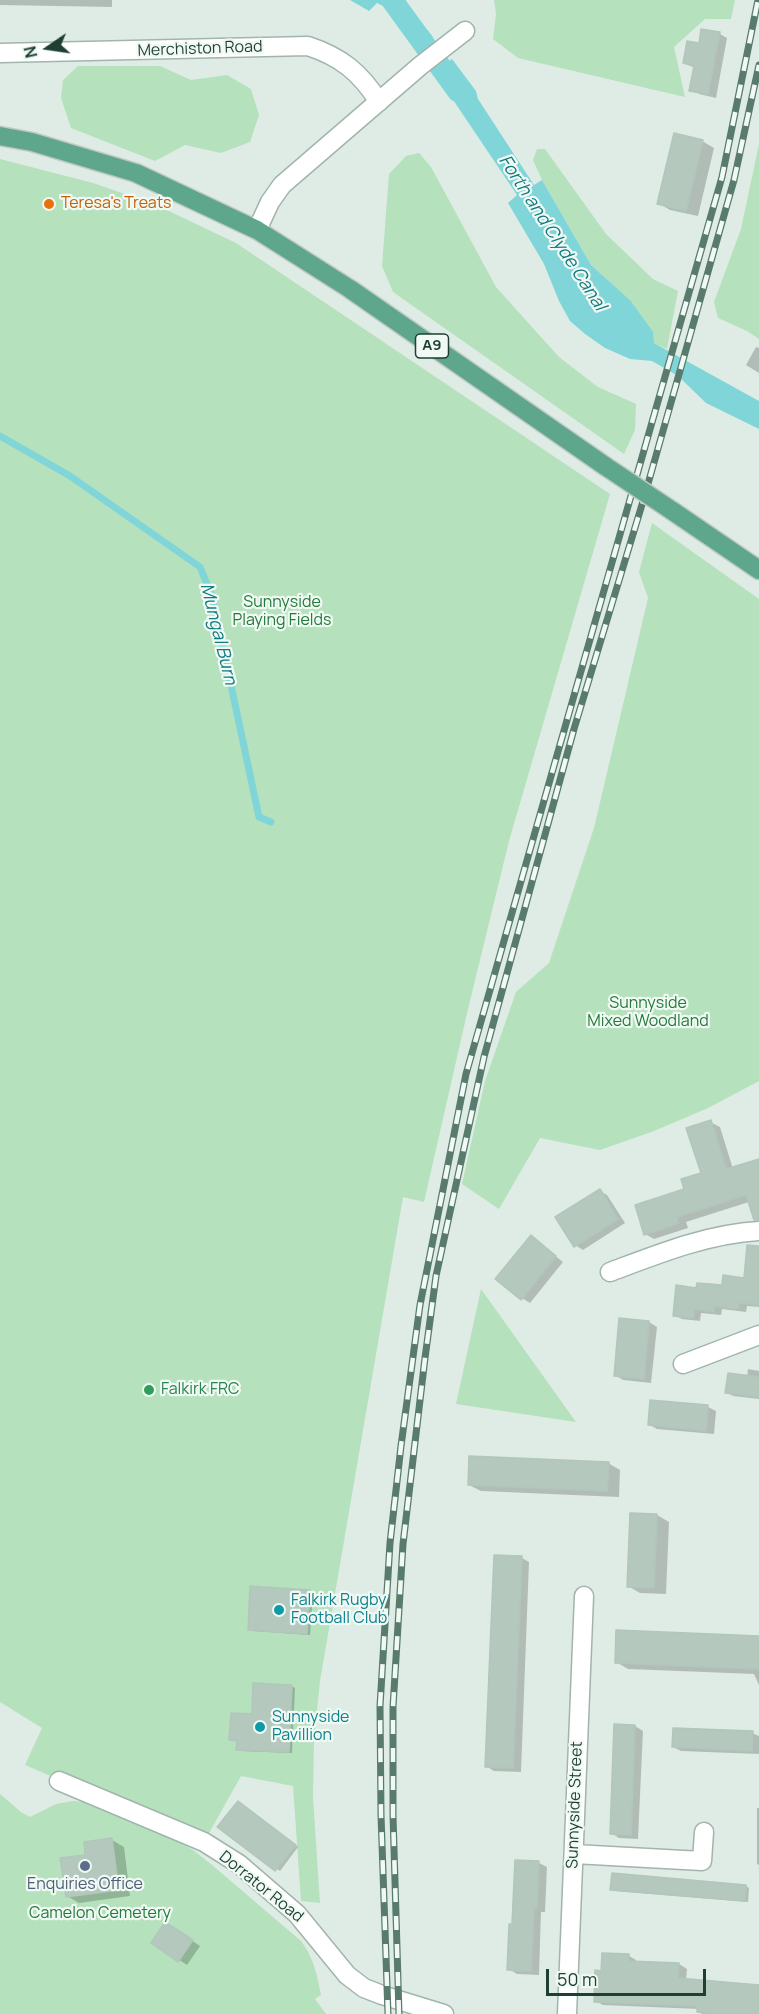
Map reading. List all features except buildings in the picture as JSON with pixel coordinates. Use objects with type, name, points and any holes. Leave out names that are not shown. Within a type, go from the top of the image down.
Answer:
[{"type":"main road","name":"A9","points":[[0,136],[32,142],[136,173],[257,230],[350,289],[759,570]]},
{"type":"street","points":[[257,230],[270,202],[282,185],[420,66],[465,31]]},
{"type":"street","name":"Merchiston Road","points":[[0,53],[308,46],[329,53],[350,66],[371,89],[379,102]]},
{"type":"street","points":[[610,1272],[704,1240],[759,1231]]},
{"type":"street","points":[[683,1364],[759,1335]]},
{"type":"street","name":"Sunnyside Street","points":[[567,2014],[584,1596]]},
{"type":"street","name":"Dorrator Road","points":[[58,1781],[204,1842],[239,1864],[297,1914],[347,1975],[364,1988],[444,2014]]},
{"type":"street","points":[[574,1854],[702,1861],[704,1832]]},
{"type":"green space","points":[[494,0],[735,0],[731,19],[705,19],[674,47],[685,97],[518,58],[493,39],[496,14]]},
{"type":"green space","points":[[78,66],[160,66],[191,80],[227,75],[251,89],[259,115],[250,142],[221,153],[185,145],[155,161],[71,128],[61,98],[63,80]]},
{"type":"green space","points":[[759,144],[759,339],[718,318],[714,302],[741,229]]},
{"type":"green space","points":[[537,149],[545,149],[606,234],[653,279],[678,291],[667,349],[654,343],[630,300],[591,265],[542,180],[533,160]]},
{"type":"green space","points":[[419,153],[431,167],[496,287],[559,357],[598,387],[636,404],[635,430],[624,454],[393,292],[382,266],[389,174],[406,156]]},
{"type":"green space","name":"Sunnyside Playing Fields","points":[[0,159],[93,183],[154,204],[236,243],[610,494],[509,841],[424,1202],[403,1197],[320,1681],[314,1740],[313,1797],[320,1903],[301,1901],[293,1786],[241,1776],[204,1842],[25,1765],[42,1728],[0,1702]]},
{"type":"green space","name":"Sunnyside Mixed Woodland","points":[[652,523],[759,599],[759,1081],[708,1108],[654,1131],[600,1150],[540,1138],[499,1209],[462,1184],[485,1081],[516,992],[549,963],[594,828],[648,598],[639,572]]},
{"type":"green space","points":[[481,1289],[576,1422],[456,1404]]},
{"type":"green space","name":"Camelon Cemetery","points":[[0,1794],[30,1817],[56,1804],[73,1801],[91,1802],[154,1828],[193,1850],[301,1941],[312,1960],[318,1981],[321,1995],[315,1999],[326,2014],[0,2014]]},
{"type":"water","points":[[350,0],[403,0],[433,37],[416,49],[385,7],[377,3],[369,11]]},
{"type":"water","points":[[452,59],[476,91],[478,99],[534,185],[542,180],[591,265],[630,300],[653,332],[654,343],[759,401],[759,429],[706,403],[678,376],[652,361],[630,359],[605,348],[570,321],[544,264],[508,203],[517,195],[435,73]]},
{"type":"waterway","name":"Forth and Clyde Canal","points":[[392,0],[458,91]]},
{"type":"waterway","name":"Mungal Burn","points":[[0,436],[70,476],[200,567],[212,596],[259,817],[271,822]]},
{"type":"railway","points":[[388,2014],[381,1815],[380,1706],[390,1543],[420,1305],[466,1074],[722,177],[758,0]]},
{"type":"railway","points":[[399,2014],[393,1815],[393,1707],[403,1544],[436,1276],[484,1057],[574,729],[644,498],[734,180],[759,65]]},
{"type":"place","name":"Teresa's Treats","points":[[49,204]]},
{"type":"place","name":"Falkirk FRC","points":[[149,1390]]},
{"type":"place","name":"Falkirk Rugby Football Club","points":[[279,1610]]},
{"type":"place","name":"Sunnyside Pavillion","points":[[260,1727]]},
{"type":"place","name":"Enquiries Office","points":[[85,1866]]}]
